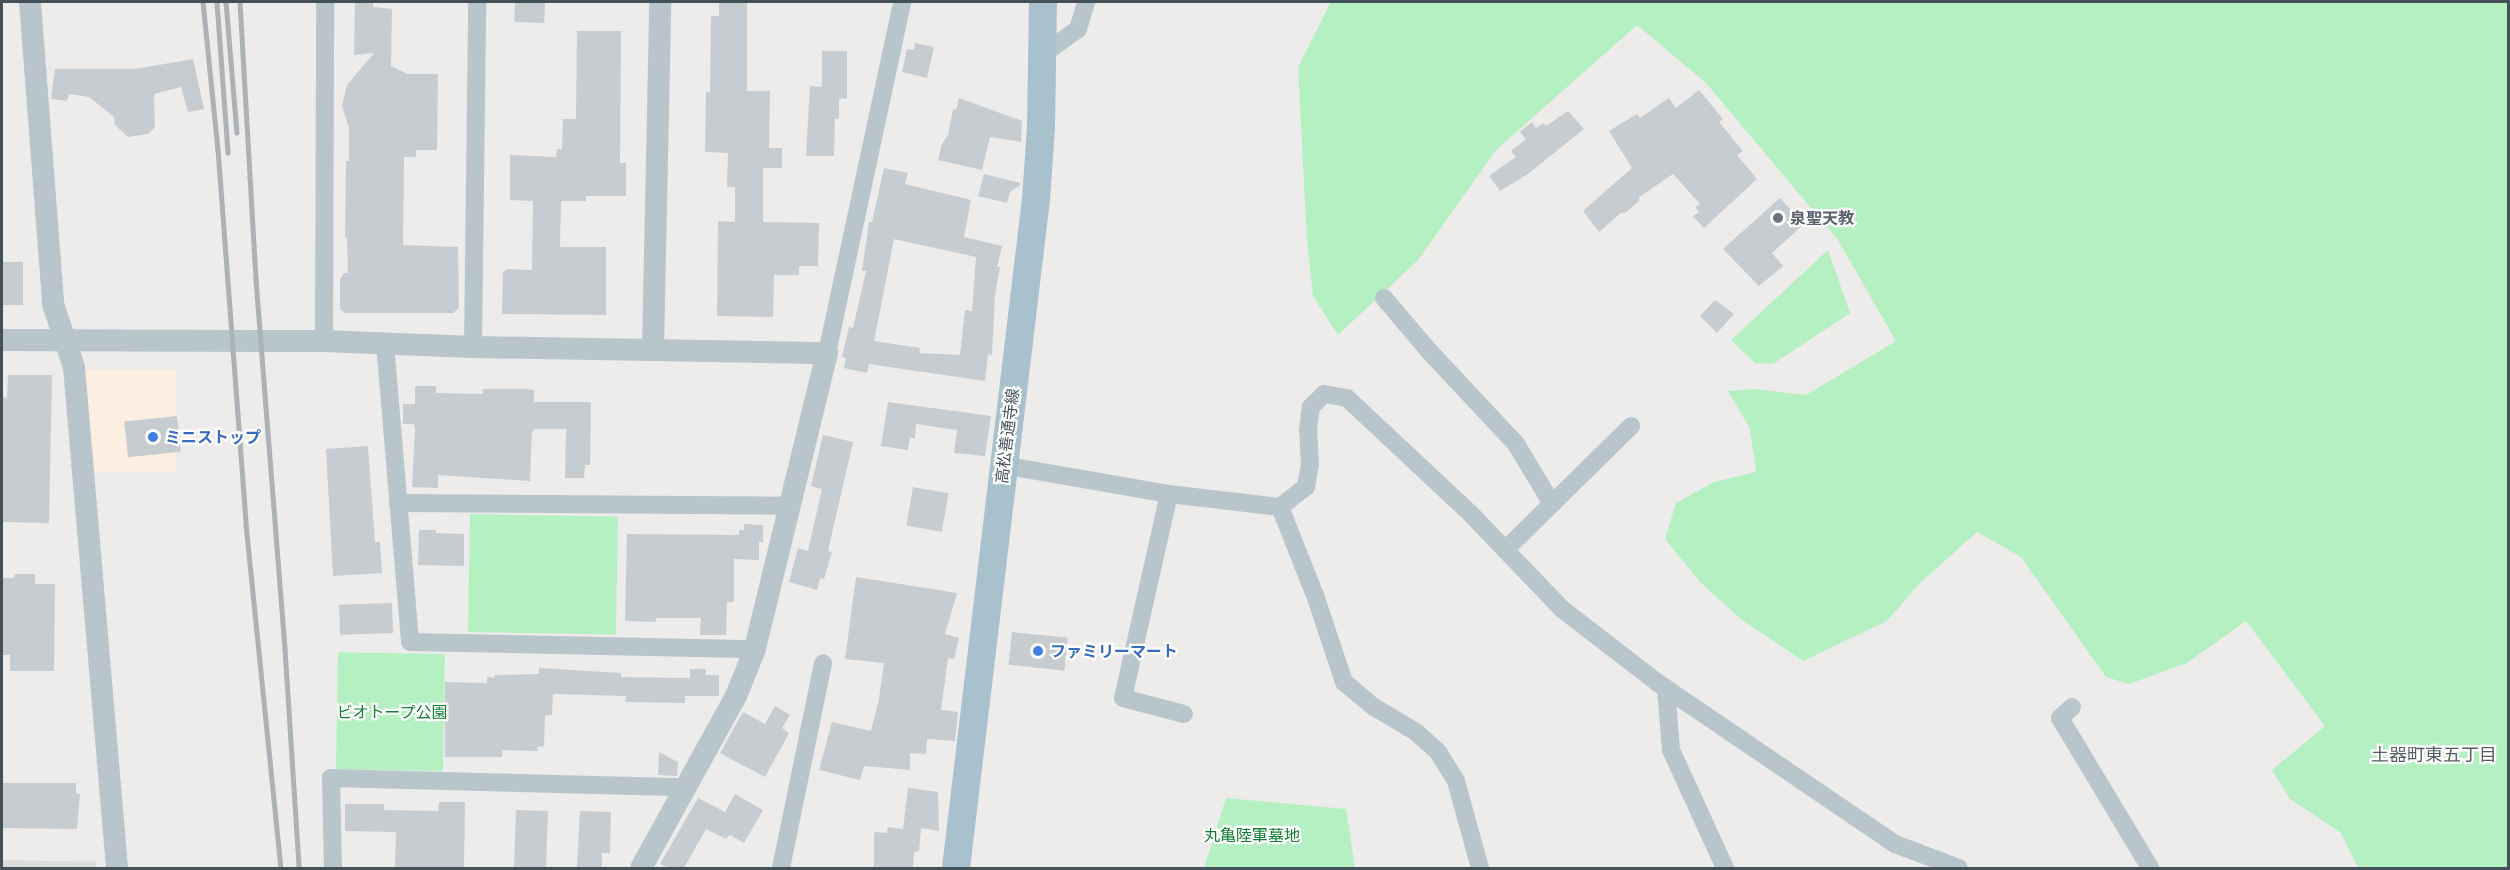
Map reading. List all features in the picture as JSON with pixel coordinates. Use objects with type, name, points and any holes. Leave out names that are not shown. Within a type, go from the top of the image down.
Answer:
[{"type":"main road","name":"高松善通寺線","points":[[956,868],[1036,199],[1041,128],[1043,2]]},
{"type":"street","points":[[30,2],[53,304],[74,367],[117,868]]},
{"type":"street","points":[[324,341],[325,2]]},
{"type":"street","points":[[473,347],[477,2]]},
{"type":"street","points":[[653,349],[660,2]]},
{"type":"street","points":[[641,868],[736,696],[755,649],[826,353],[902,2]]},
{"type":"street","points":[[1042,55],[1078,29],[1086,2]]},
{"type":"street","points":[[1384,298],[1516,444],[1552,504]]},
{"type":"street","points":[[2,340],[324,341],[473,347],[826,353]]},
{"type":"street","points":[[385,343],[410,642],[755,649]]},
{"type":"street","points":[[1004,465],[1169,494],[1280,507],[1306,487],[1310,465],[1308,430],[1311,407],[1324,394],[1336,394],[1347,398],[1505,550],[1562,609],[1666,688],[1895,844],[1959,868]]},
{"type":"street","points":[[1505,550],[1631,426]]},
{"type":"street","points":[[1169,494],[1123,698],[1184,714]]},
{"type":"street","points":[[398,503],[789,506]]},
{"type":"street","points":[[1280,507],[1316,598],[1344,682],[1374,706],[1416,732],[1438,752],[1456,781],[1480,868]]},
{"type":"street","points":[[782,868],[824,663]]},
{"type":"street","points":[[1666,688],[1671,750],[1725,868]]},
{"type":"street","points":[[2072,706],[2060,718],[2150,868]]},
{"type":"street","points":[[333,868],[331,778],[684,787]]},
{"type":"shaded area","points":[[84,370],[176,370],[176,472],[84,472]]},
{"type":"shaded area","points":[[2,860],[96,862],[96,868],[2,868]]},
{"type":"green space","points":[[1331,2],[2508,2],[2508,868],[2358,868],[2341,833],[2290,799],[2272,770],[2325,726],[2246,621],[2187,663],[2129,684],[2106,677],[2021,557],[1977,532],[1919,584],[1887,621],[1803,661],[1742,620],[1700,582],[1665,539],[1676,503],[1714,482],[1756,472],[1750,429],[1728,391],[1754,389],[1806,395],[1896,341],[1838,240],[1705,82],[1637,25],[1496,150],[1418,260],[1338,335],[1313,296],[1307,241],[1298,67]]},
{"type":"green space","points":[[1828,250],[1850,313],[1773,364],[1755,363],[1731,340]]},
{"type":"green space","points":[[470,514],[618,517],[616,635],[468,632]]},
{"type":"green space","name":"ビオトープ公園","points":[[338,652],[445,654],[443,771],[336,769]]},
{"type":"green space","name":"丸亀陸軍墓地","points":[[1226,798],[1346,809],[1355,868],[1204,868]]},
{"type":"building","points":[[355,2],[373,2],[373,7],[392,9],[391,66],[407,74],[438,74],[437,150],[416,150],[416,157],[404,157],[403,245],[458,247],[459,308],[453,313],[345,313],[340,309],[340,280],[344,273],[348,273],[347,238],[345,238],[349,128],[342,106],[347,85],[374,53],[354,55]]},
{"type":"building","points":[[515,2],[545,3],[544,23],[514,22]]},
{"type":"building","points":[[719,2],[747,2],[747,91],[770,91],[769,148],[782,148],[782,168],[763,168],[763,222],[819,223],[818,266],[799,266],[799,275],[774,275],[773,317],[717,316],[718,221],[735,222],[735,187],[727,187],[728,153],[705,152],[706,92],[710,92],[711,16],[719,16]]},
{"type":"building","points":[[577,31],[621,31],[620,163],[626,163],[626,196],[586,196],[586,201],[561,201],[560,247],[606,247],[606,315],[502,314],[503,272],[507,269],[532,270],[533,201],[510,200],[510,155],[556,157],[557,149],[562,149],[563,119],[576,119]]},
{"type":"building","points":[[915,43],[934,47],[927,78],[902,72],[907,49],[914,50]]},
{"type":"building","points":[[822,51],[847,51],[847,98],[839,99],[839,119],[835,119],[834,156],[806,156],[810,86],[822,87]]},
{"type":"building","points":[[193,59],[204,109],[188,112],[181,87],[154,94],[155,127],[148,134],[128,137],[115,125],[114,117],[89,97],[69,94],[67,101],[51,99],[55,69],[135,69]]},
{"type":"building","points":[[1699,90],[1723,119],[1719,122],[1743,151],[1737,155],[1757,179],[1704,228],[1693,216],[1699,212],[1695,207],[1700,204],[1673,174],[1638,198],[1640,200],[1624,214],[1622,212],[1599,232],[1583,211],[1632,168],[1609,131],[1637,114],[1640,118],[1669,98],[1676,108]]},
{"type":"building","points":[[959,98],[1022,121],[1021,142],[990,137],[982,170],[938,160],[942,144],[948,135],[953,109],[956,110]]},
{"type":"building","points":[[1568,111],[1584,129],[1528,174],[1500,191],[1489,176],[1516,157],[1511,151],[1526,139],[1520,132],[1532,122],[1536,128],[1543,123],[1546,126]]},
{"type":"building","points":[[884,168],[908,173],[905,184],[971,200],[964,237],[1002,246],[997,267],[1000,267],[995,295],[992,355],[988,354],[985,381],[869,364],[867,373],[844,368],[846,358],[842,357],[849,327],[853,328],[866,271],[862,271],[869,222],[872,222]],"holes":[[[894,239],[976,257],[972,311],[965,310],[960,355],[919,353],[920,348],[874,341]]]},
{"type":"building","points":[[984,174],[1021,183],[1010,192],[1007,203],[978,196]]},
{"type":"building","points":[[1780,198],[1804,224],[1772,253],[1783,266],[1759,286],[1723,249]]},
{"type":"building","points":[[2,262],[23,262],[23,305],[2,305]]},
{"type":"building","points":[[1715,300],[1734,314],[1717,333],[1700,316]]},
{"type":"building","points":[[8,375],[52,375],[49,523],[2,522],[2,397],[7,398]]},
{"type":"building","points":[[415,386],[436,386],[436,393],[483,394],[483,389],[525,389],[534,390],[534,402],[591,402],[590,465],[585,465],[584,478],[565,478],[566,429],[535,429],[532,432],[530,481],[438,475],[438,488],[412,487],[415,428],[414,424],[403,424],[403,404],[415,404]]},
{"type":"building","points":[[888,402],[991,416],[985,456],[954,453],[957,430],[916,424],[915,438],[910,438],[908,450],[881,446]]},
{"type":"building","points":[[177,416],[181,452],[128,457],[124,422]]},
{"type":"building","points":[[823,435],[853,442],[828,551],[832,552],[824,579],[820,578],[817,590],[789,582],[798,548],[808,551],[822,489],[811,486]]},
{"type":"building","points":[[368,446],[375,542],[380,542],[382,573],[333,576],[326,449]]},
{"type":"building","points":[[913,487],[948,493],[942,532],[906,525]]},
{"type":"building","points":[[744,524],[763,525],[763,542],[759,542],[759,560],[734,559],[734,602],[727,602],[726,635],[700,635],[701,618],[656,618],[656,622],[625,621],[627,534],[739,535],[739,530],[744,530]]},
{"type":"building","points":[[419,530],[464,534],[464,566],[418,565]]},
{"type":"building","points":[[15,574],[35,574],[35,584],[55,584],[54,671],[10,671],[10,655],[2,655],[2,578],[14,578]]},
{"type":"building","points":[[856,577],[957,593],[945,634],[959,638],[954,659],[948,658],[941,710],[958,712],[955,741],[927,739],[926,754],[910,753],[910,770],[864,766],[860,780],[819,770],[832,722],[871,731],[879,699],[884,663],[845,659]]},
{"type":"building","points":[[392,603],[393,633],[340,635],[339,605]]},
{"type":"building","name":"ファミリーマート","points":[[1012,632],[1068,638],[1064,671],[1009,665]]},
{"type":"building","points":[[539,668],[621,673],[621,677],[690,678],[690,669],[706,669],[706,675],[719,675],[719,696],[685,696],[685,703],[625,702],[626,696],[553,694],[552,715],[545,715],[544,746],[537,747],[538,751],[502,750],[502,757],[445,757],[445,682],[487,683],[487,677],[494,678],[495,675],[539,674]]},
{"type":"building","points":[[775,706],[790,715],[782,728],[789,733],[765,777],[720,753],[743,712],[765,724]]},
{"type":"building","points":[[659,752],[678,762],[677,776],[658,775]]},
{"type":"building","points":[[2,783],[76,783],[76,793],[80,794],[77,829],[2,828]]},
{"type":"building","points":[[908,788],[938,792],[939,831],[921,828],[919,851],[914,852],[913,868],[874,868],[874,832],[887,833],[888,827],[903,829]]},
{"type":"building","points":[[735,794],[763,810],[744,843],[730,835],[726,839],[706,829],[684,868],[669,868],[660,864],[698,798],[725,812]]},
{"type":"building","points":[[439,802],[465,802],[464,868],[395,868],[396,832],[345,831],[345,804],[384,804],[384,810],[438,811]]},
{"type":"building","points":[[516,810],[548,811],[546,868],[514,868]]},
{"type":"building","points":[[580,811],[611,812],[610,853],[602,853],[602,868],[577,868]]},
{"type":"railway","points":[[203,2],[218,149],[246,524],[281,868]]},
{"type":"railway","points":[[217,2],[228,153]]},
{"type":"railway","points":[[226,2],[237,133]]},
{"type":"railway","points":[[240,2],[256,280],[285,649],[299,868]]},
{"type":"place","name":"泉聖天教","points":[[1778,218]]},
{"type":"place","name":"ミニストップ","points":[[153,437]]},
{"type":"place","name":"ファミリーマート","points":[[1038,651]]},
{"type":"district","name":"土器町東五丁目","points":[[2434,755]]}]
